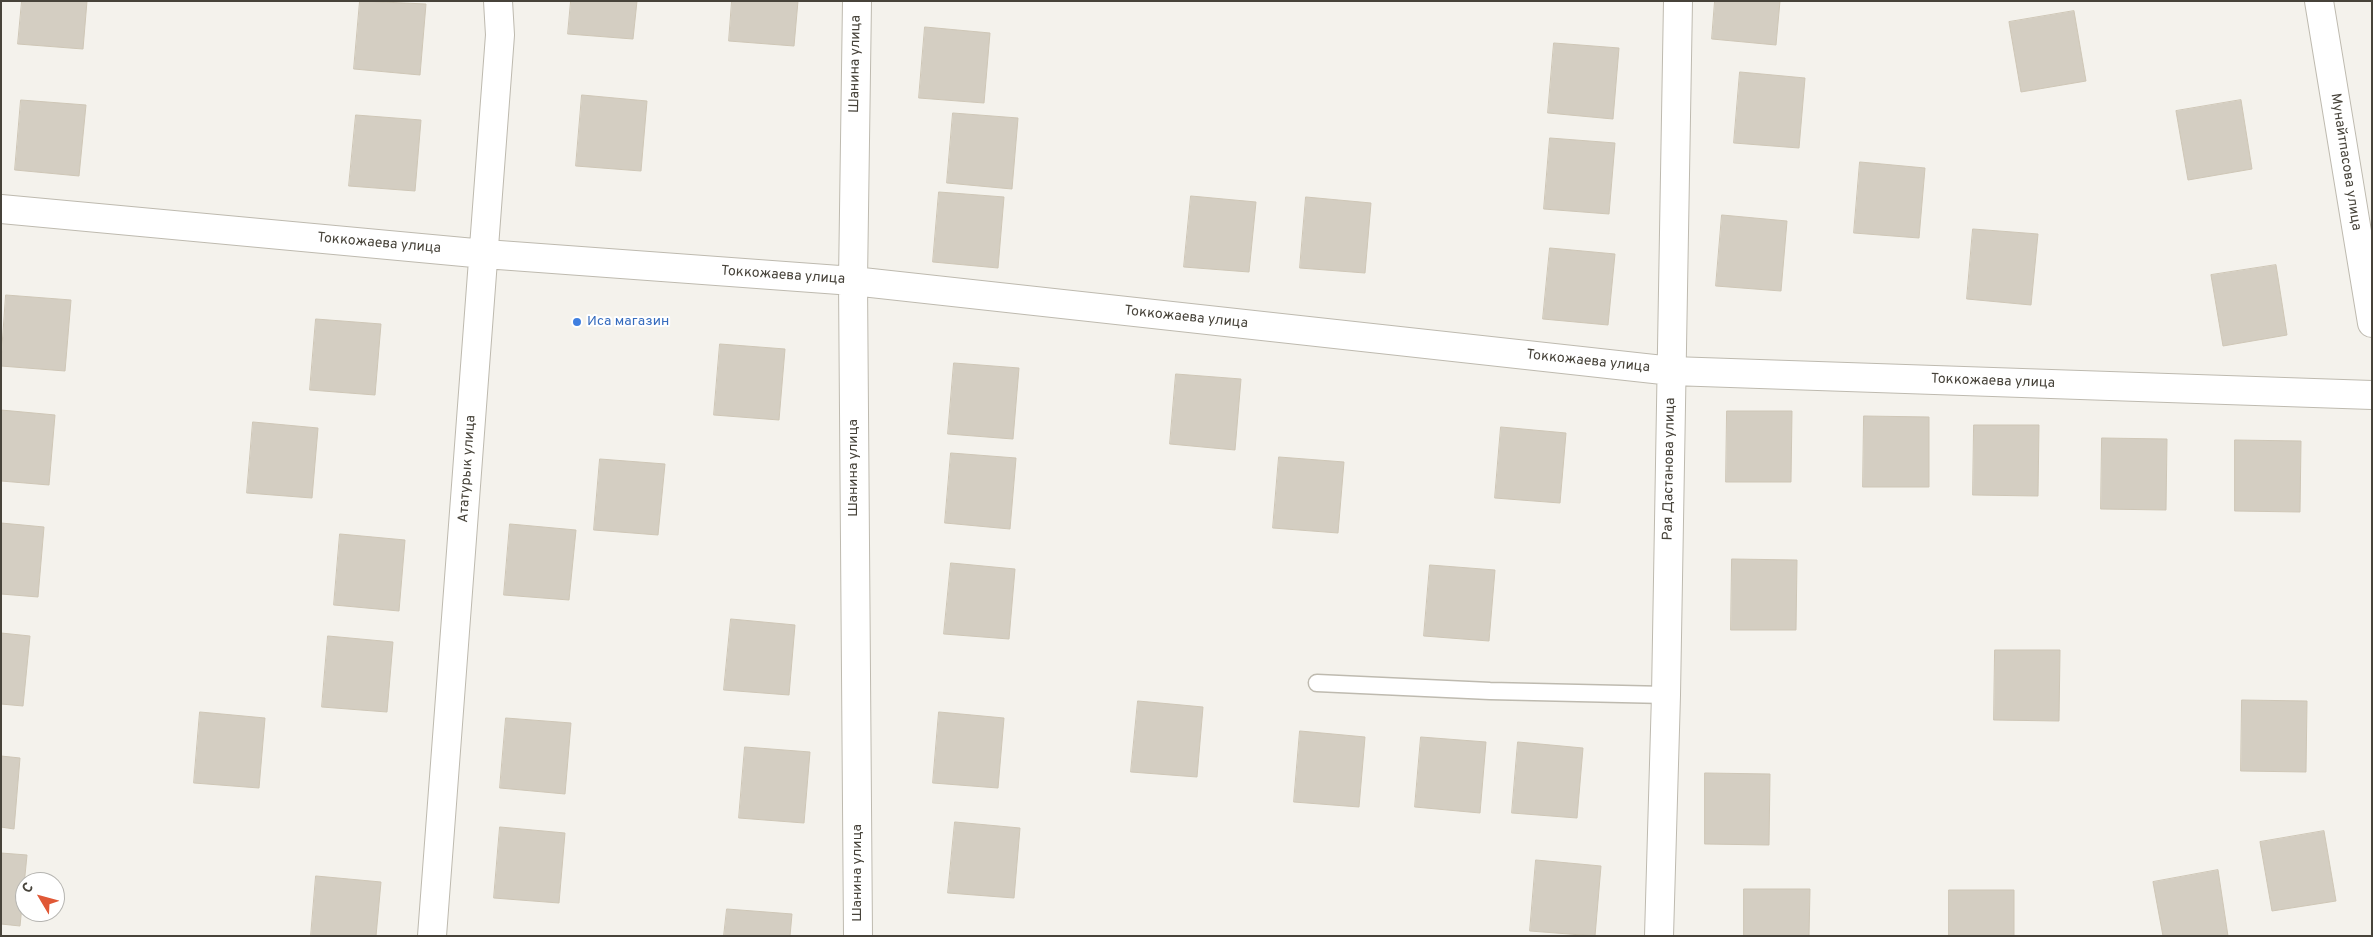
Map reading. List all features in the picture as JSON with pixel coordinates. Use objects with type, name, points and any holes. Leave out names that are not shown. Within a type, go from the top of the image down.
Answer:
[{"type":"street","name":"Ататурык улица","points":[[432,936],[485,254],[500,35],[498,1]]},
{"type":"street","name":"Шанина улица","points":[[857,1],[853,282],[858,936]]},
{"type":"street","name":"Рая Дастанова улица","points":[[1659,936],[1666,695],[1678,1]]},
{"type":"street","name":"Мунайтпасова улица","points":[[2319,1],[2372,323]]},
{"type":"street","name":"Токкожаева улица","points":[[1,209],[485,254],[853,282],[1672,371],[2372,395]]},
{"type":"lane","points":[[1317,683],[1490,691],[1666,695]]},
{"type":"building","points":[[22,1],[87,1],[83,49],[18,44]]},
{"type":"building","points":[[360,1],[426,4],[420,75],[354,69]]},
{"type":"building","points":[[571,1],[637,1],[633,39],[568,34]]},
{"type":"building","points":[[732,1],[798,1],[794,46],[729,41]]},
{"type":"building","points":[[1715,1],[1780,1],[1776,45],[1712,39]]},
{"type":"building","points":[[2074,11],[2086,81],[2021,92],[2009,22]]},
{"type":"building","points":[[925,27],[990,33],[984,103],[919,98]]},
{"type":"building","points":[[1554,43],[1619,48],[1613,119],[1548,113]]},
{"type":"building","points":[[1740,72],[1805,78],[1799,148],[1734,143]]},
{"type":"building","points":[[582,95],[647,101],[641,171],[576,166]]},
{"type":"building","points":[[21,100],[86,105],[79,176],[15,170]]},
{"type":"building","points":[[2241,100],[2252,169],[2188,180],[2176,111]]},
{"type":"building","points":[[953,113],[1018,118],[1012,189],[947,183]]},
{"type":"building","points":[[356,115],[421,120],[415,191],[349,186]]},
{"type":"building","points":[[1550,138],[1615,143],[1609,214],[1544,209]]},
{"type":"building","points":[[1860,162],[1925,168],[1919,238],[1854,233]]},
{"type":"building","points":[[939,192],[1004,197],[998,268],[933,262]]},
{"type":"building","points":[[1191,196],[1256,202],[1249,272],[1184,267]]},
{"type":"building","points":[[1306,197],[1371,203],[1365,273],[1300,268]]},
{"type":"building","points":[[1722,215],[1787,221],[1781,291],[1716,286]]},
{"type":"building","points":[[1973,229],[2038,234],[2031,305],[1967,299]]},
{"type":"building","points":[[1550,248],[1615,254],[1608,325],[1543,319]]},
{"type":"building","points":[[2276,265],[2287,335],[2223,346],[2211,275]]},
{"type":"building","points":[[6,295],[71,300],[65,371],[1,366]]},
{"type":"building","points":[[316,319],[381,324],[375,395],[310,390]]},
{"type":"building","points":[[720,344],[785,349],[779,420],[714,415]]},
{"type":"building","points":[[954,363],[1019,368],[1013,439],[948,434]]},
{"type":"building","points":[[1176,374],[1241,379],[1235,450],[1170,444]]},
{"type":"building","points":[[1,410],[55,415],[49,485],[1,481]]},
{"type":"building","points":[[1727,411],[1792,411],[1791,482],[1726,482]]},
{"type":"building","points":[[1864,416],[1929,417],[1929,487],[1863,487]]},
{"type":"building","points":[[253,422],[318,428],[312,498],[247,493]]},
{"type":"building","points":[[1974,425],[2039,425],[2038,496],[1973,495]]},
{"type":"building","points":[[1501,427],[1566,433],[1560,503],[1495,498]]},
{"type":"building","points":[[2102,438],[2167,439],[2166,510],[2101,509]]},
{"type":"building","points":[[2235,440],[2301,441],[2300,512],[2235,511]]},
{"type":"building","points":[[951,453],[1016,458],[1010,529],[945,523]]},
{"type":"building","points":[[1279,457],[1344,462],[1338,533],[1273,528]]},
{"type":"building","points":[[600,459],[665,464],[658,535],[594,530]]},
{"type":"building","points":[[1,523],[44,527],[38,597],[1,594]]},
{"type":"building","points":[[510,524],[576,530],[569,600],[504,595]]},
{"type":"building","points":[[340,534],[405,540],[399,611],[334,605]]},
{"type":"building","points":[[1732,559],[1797,560],[1796,630],[1731,630]]},
{"type":"building","points":[[951,563],[1015,569],[1009,639],[944,634]]},
{"type":"building","points":[[1430,565],[1495,570],[1489,641],[1424,636]]},
{"type":"building","points":[[731,619],[795,625],[789,695],[724,690]]},
{"type":"building","points":[[1,633],[30,636],[23,706],[1,704]]},
{"type":"building","points":[[328,636],[393,642],[387,712],[322,707]]},
{"type":"building","points":[[1995,650],[2060,650],[2059,721],[1994,720]]},
{"type":"building","points":[[2242,700],[2307,701],[2306,772],[2241,771]]},
{"type":"building","points":[[1138,701],[1203,707],[1197,777],[1131,772]]},
{"type":"building","points":[[200,712],[265,718],[259,788],[194,783]]},
{"type":"building","points":[[939,712],[1004,718],[998,788],[933,783]]},
{"type":"building","points":[[506,718],[571,723],[565,794],[500,788]]},
{"type":"building","points":[[1300,731],[1365,737],[1359,807],[1294,802]]},
{"type":"building","points":[[1421,737],[1486,742],[1480,813],[1415,807]]},
{"type":"building","points":[[1518,742],[1583,748],[1577,818],[1512,813]]},
{"type":"building","points":[[745,747],[810,752],[804,823],[739,818]]},
{"type":"building","points":[[1,756],[20,758],[14,829],[1,827]]},
{"type":"building","points":[[1705,773],[1770,774],[1769,845],[1705,844]]},
{"type":"building","points":[[955,822],[1020,828],[1014,898],[948,893]]},
{"type":"building","points":[[500,827],[565,833],[559,903],[494,898]]},
{"type":"building","points":[[2324,831],[2336,901],[2272,911],[2260,842]]},
{"type":"building","points":[[1,853],[27,855],[25,872],[15,872],[15,922],[20,922],[20,926],[1,924]]},
{"type":"building","points":[[1536,860],[1601,866],[1595,936],[1530,931]]},
{"type":"building","points":[[2218,870],[2228,936],[2163,936],[2153,882]]},
{"type":"building","points":[[316,876],[381,882],[376,936],[311,936]]},
{"type":"building","points":[[1744,889],[1810,889],[1809,936],[1744,936]]},
{"type":"building","points":[[1949,890],[2014,890],[2014,936],[1949,936]]},
{"type":"building","points":[[727,909],[792,914],[790,936],[724,936]]},
{"type":"place","name":"Иса магазин","points":[[577,322]]}]
